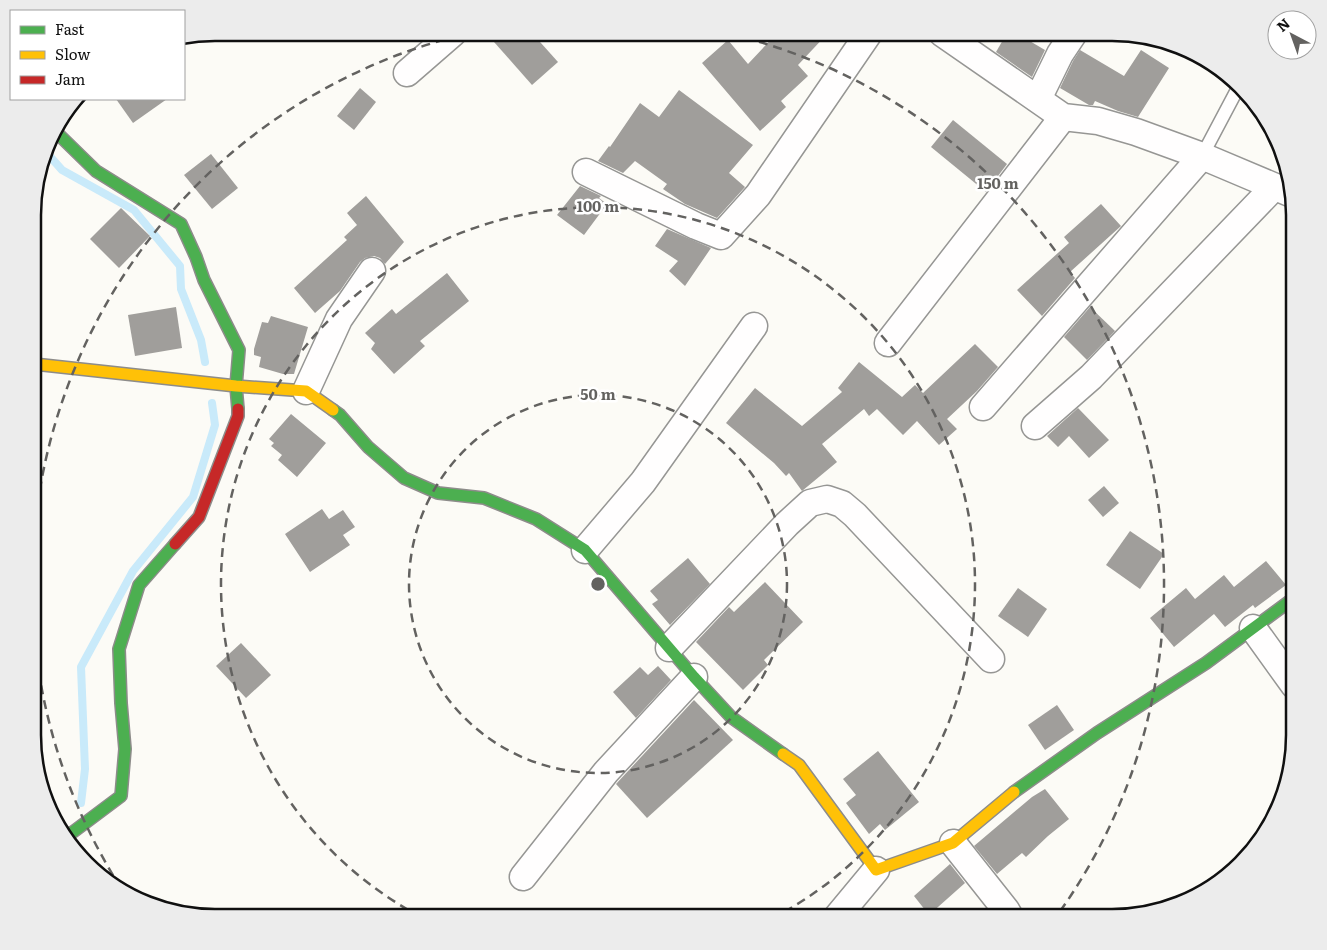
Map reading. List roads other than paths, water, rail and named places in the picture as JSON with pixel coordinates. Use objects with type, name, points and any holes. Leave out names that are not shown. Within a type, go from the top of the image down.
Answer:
[{"type":"street","points":[[407,73],[443,42]]},
{"type":"street","points":[[586,172],[696,226],[721,236],[758,195],[864,42]]},
{"type":"street","points":[[955,42],[1063,117],[1098,121],[1136,132],[1202,156],[1283,190],[1091,377],[1035,426]]},
{"type":"street","points":[[1038,99],[1068,42]]},
{"type":"street","points":[[888,343],[1063,117]]},
{"type":"street","points":[[60,136],[96,171],[181,224],[204,280],[239,350],[236,386],[238,416],[199,517],[139,585],[119,649],[125,749],[121,796],[71,833]]},
{"type":"street","points":[[983,407],[1202,156]]},
{"type":"street","points":[[306,391],[339,319],[372,271]]},
{"type":"street","points":[[585,550],[643,482],[754,326]]},
{"type":"street","points":[[41,365],[236,386],[306,391],[340,415],[368,447],[404,478],[438,493],[484,498],[536,519],[585,550],[694,677],[731,717],[799,765],[876,870]]},
{"type":"street","points":[[669,648],[787,524],[810,503],[827,499],[842,504],[855,515],[991,659]]},
{"type":"street","points":[[844,909],[876,870],[953,843],[1024,785],[1096,733],[1206,663],[1285,605]]},
{"type":"street","points":[[1254,628],[1285,672]]},
{"type":"street","points":[[523,877],[606,772],[694,677]]},
{"type":"street","points":[[953,843],[1005,909]]},
{"type":"lane","points":[[1202,156],[1236,93]]},
{"type":"waterway","points":[[51,157],[62,170],[134,210],[180,266],[181,289],[201,340],[205,362]]},
{"type":"waterway","points":[[81,803],[85,769],[81,667],[133,571],[193,497],[215,425],[212,403]]}]
